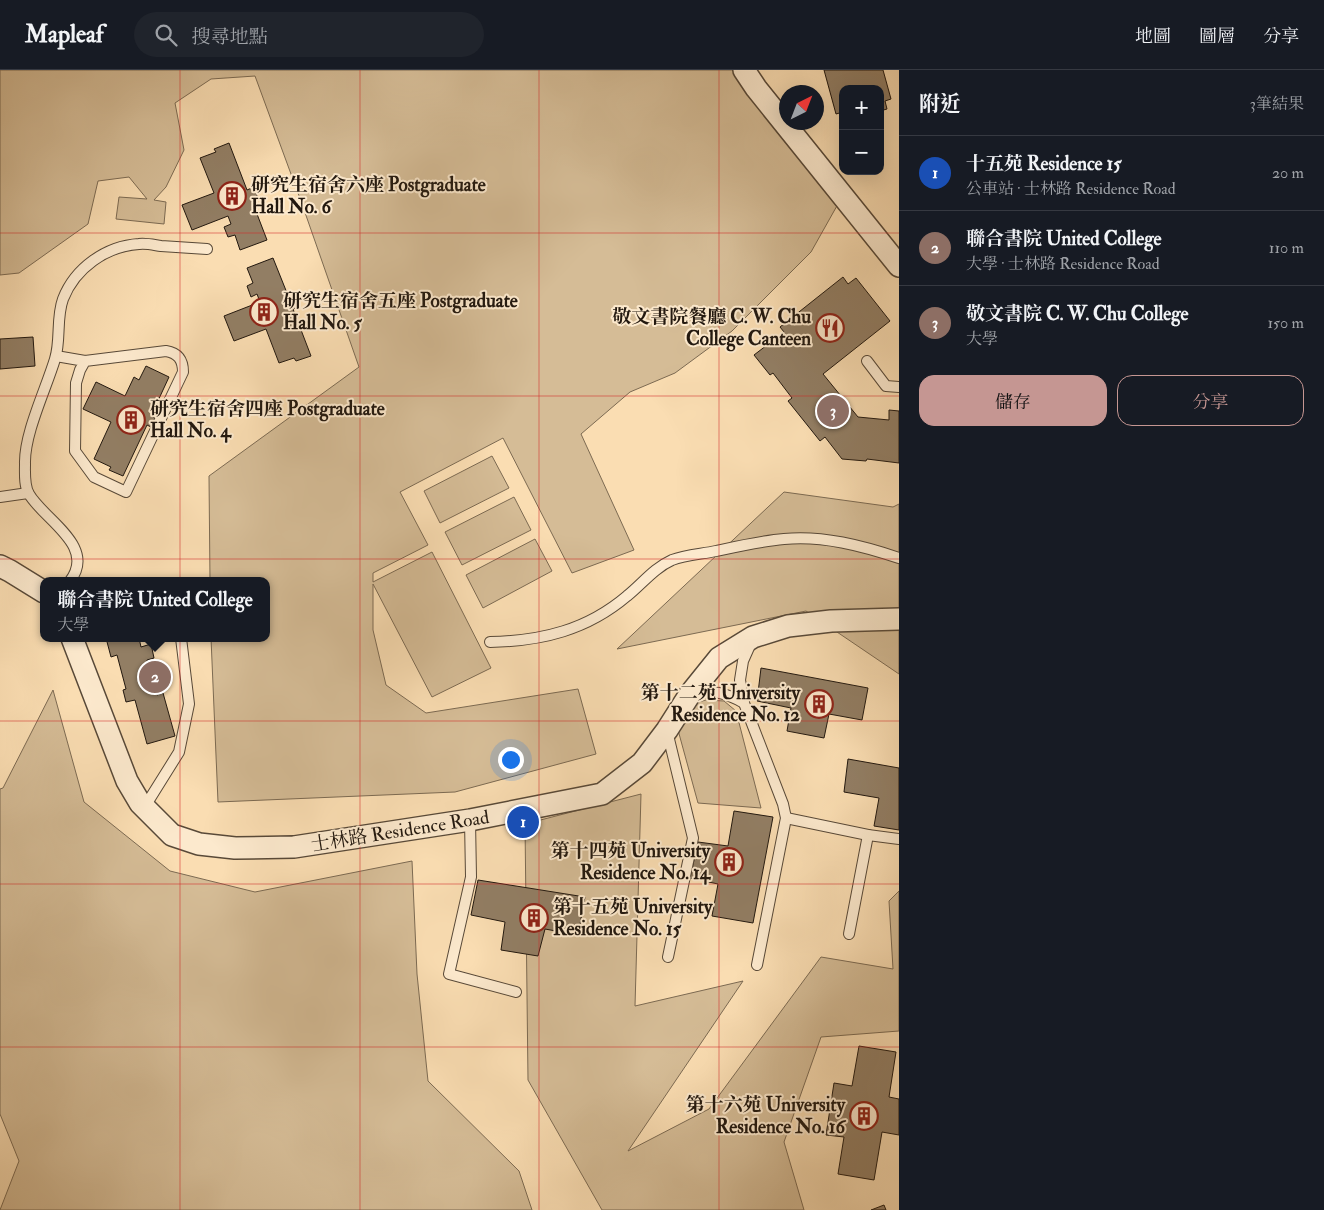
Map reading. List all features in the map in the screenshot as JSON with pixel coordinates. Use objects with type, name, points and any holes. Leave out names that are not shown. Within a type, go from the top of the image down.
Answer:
[{"type":"street","points":[[744,70],[756,88],[899,266]]},
{"type":"street","points":[[0,566],[40,590]]},
{"type":"street","name":"士林路 Residence Road","points":[[74,642],[127,781],[144,808],[172,835],[199,844],[235,848],[294,847],[470,820],[602,794],[642,763],[667,730],[690,694],[719,658],[753,637],[788,626],[831,621],[899,619]]},
{"type":"lane","points":[[72,577],[78,564],[75,548],[28,493],[25,478],[26,448],[56,356],[58,324],[63,299],[75,277],[93,260],[115,248],[139,244],[207,249]]},
{"type":"lane","points":[[56,356],[85,361],[166,351],[177,355],[181,360],[182,372],[126,492],[94,478],[75,451],[76,383],[85,361]]},
{"type":"lane","points":[[866,361],[886,386],[899,388]]},
{"type":"lane","points":[[0,497],[28,493]]},
{"type":"lane","points":[[490,642],[519,641],[549,636],[577,627],[604,613],[628,596],[649,575],[672,560],[753,543],[785,538],[812,538],[867,547],[899,558]]},
{"type":"lane","points":[[753,637],[743,661],[740,680],[744,703],[783,804],[786,818],[757,965]]},
{"type":"lane","points":[[144,808],[179,752],[189,704],[181,642]]},
{"type":"lane","points":[[690,694],[710,691],[727,694],[744,703]]},
{"type":"lane","points":[[667,730],[693,838],[668,957]]},
{"type":"lane","points":[[786,818],[868,835],[899,839]]},
{"type":"lane","points":[[470,820],[471,877],[448,974],[516,992]]},
{"type":"lane","points":[[849,934],[868,835]]},
{"type":"shaded area","points":[[0,70],[735,70],[779,127],[779,130],[781,130],[838,204],[811,252],[732,331],[675,373],[630,392],[581,434],[634,550],[572,573],[503,438],[400,492],[428,545],[373,573],[373,582],[432,552],[491,668],[432,697],[373,584],[373,630],[386,685],[426,713],[578,689],[596,754],[455,792],[218,802],[211,642],[270,642],[270,577],[210,577],[209,476],[359,367],[255,76],[211,79],[175,103],[184,150],[166,187],[154,200],[166,202],[164,224],[116,219],[119,197],[147,199],[129,177],[98,181],[88,224],[19,273],[0,275]]},
{"type":"shaded area","points":[[492,456],[509,488],[440,523],[424,491]]},
{"type":"shaded area","points":[[784,492],[893,507],[899,504],[899,674],[806,611],[617,649]]},
{"type":"shaded area","points":[[514,497],[531,530],[462,565],[445,532]]},
{"type":"shaded area","points":[[535,539],[552,571],[483,608],[466,575]]},
{"type":"shaded area","points":[[53,690],[84,802],[170,871],[255,892],[412,861],[417,974],[428,1081],[519,1171],[532,1210],[0,1210],[19,1161],[0,1114],[0,789],[3,788]]},
{"type":"shaded area","points":[[706,700],[724,701],[736,711],[761,808],[698,803],[678,730],[695,703]]},
{"type":"shaded area","points":[[641,794],[635,1006],[743,981],[628,1151],[709,1109],[821,957],[893,969],[889,901],[899,891],[899,1031],[821,1037],[784,1142],[804,1210],[602,1210],[528,1080],[525,824]]},
{"type":"building","points":[[824,70],[883,70],[891,99],[885,101],[887,109],[884,110],[884,85],[839,85],[839,113],[836,114]]},
{"type":"building","name":"研究生宿舍六座 Postgraduate Hall No. 6","points":[[229,143],[247,190],[254,187],[258,199],[252,201],[267,240],[240,250],[235,235],[228,237],[224,227],[231,224],[228,216],[192,230],[182,205],[214,193],[200,158],[216,152],[214,149]]},
{"type":"building","name":"研究生宿舍五座 Postgraduate Hall No. 5","points":[[273,258],[289,298],[295,295],[299,306],[293,309],[311,356],[296,361],[294,358],[279,363],[266,329],[234,341],[224,316],[260,302],[257,294],[251,297],[247,286],[253,283],[247,268]]},
{"type":"building","points":[[843,277],[848,284],[856,278],[890,321],[823,374],[858,417],[889,420],[889,410],[899,411],[899,463],[867,459],[866,461],[842,459],[825,437],[820,441],[788,401],[792,398],[773,373],[770,375],[754,355],[784,332],[780,327]]},
{"type":"building","points":[[33,337],[35,366],[0,369],[0,339]]},
{"type":"building","name":"研究生宿舍四座 Postgraduate Hall No. 4","points":[[146,366],[169,377],[151,416],[155,418],[151,427],[147,425],[123,476],[109,470],[111,467],[94,459],[111,422],[83,409],[96,382],[125,396],[134,377],[139,380]]},
{"type":"building","points":[[107,642],[140,642],[141,647],[151,644],[154,658],[147,660],[157,695],[163,693],[175,736],[147,744],[135,700],[126,702],[123,690],[126,689],[117,655],[111,657]]},
{"type":"building","name":"第十二苑 University Residence No. 12","points":[[761,668],[868,688],[862,720],[829,714],[824,738],[787,731],[791,708],[757,701]]},
{"type":"building","points":[[848,759],[899,768],[899,830],[874,826],[879,798],[844,792]]},
{"type":"building","name":"第十四苑 University Residence No. 14","points":[[734,811],[773,817],[753,923],[712,916],[718,884],[690,878],[698,842],[728,846]]},
{"type":"building","name":"第十五苑 University Residence No. 15","points":[[478,880],[585,897],[578,935],[545,929],[538,956],[501,950],[505,922],[471,915]]},
{"type":"building","name":"第十六苑 University Residence No. 16","points":[[859,1046],[896,1052],[889,1097],[899,1099],[899,1135],[882,1132],[874,1180],[838,1174],[844,1137],[826,1135],[834,1083],[852,1086]]},
{"type":"building","points":[[884,1205],[886,1210],[871,1210]]},
{"type":"place","name":"研究生宿舍六座 Postgraduate Hall No. 6","points":[[232,196]]},
{"type":"place","name":"研究生宿舍五座 Postgraduate Hall No. 5","points":[[264,312]]},
{"type":"place","name":"敬文書院餐廳 C. W. Chu College Canteen","points":[[830,328]]},
{"type":"place","name":"敬文書院 C. W. Chu College","points":[[833,411]]},
{"type":"place","name":"研究生宿舍四座 Postgraduate Hall No. 4","points":[[131,420]]},
{"type":"place","name":"聯合書院 United College","points":[[155,677]]},
{"type":"place","name":"第十二苑 University Residence No. 12","points":[[819,704]]},
{"type":"place","name":"十五苑 Residence 15","points":[[523,822]]},
{"type":"place","name":"第十四苑 University Residence No. 14","points":[[729,862]]},
{"type":"place","name":"第十五苑 University Residence No. 15","points":[[534,918]]},
{"type":"place","name":"第十六苑 University Residence No. 16","points":[[864,1116]]}]
